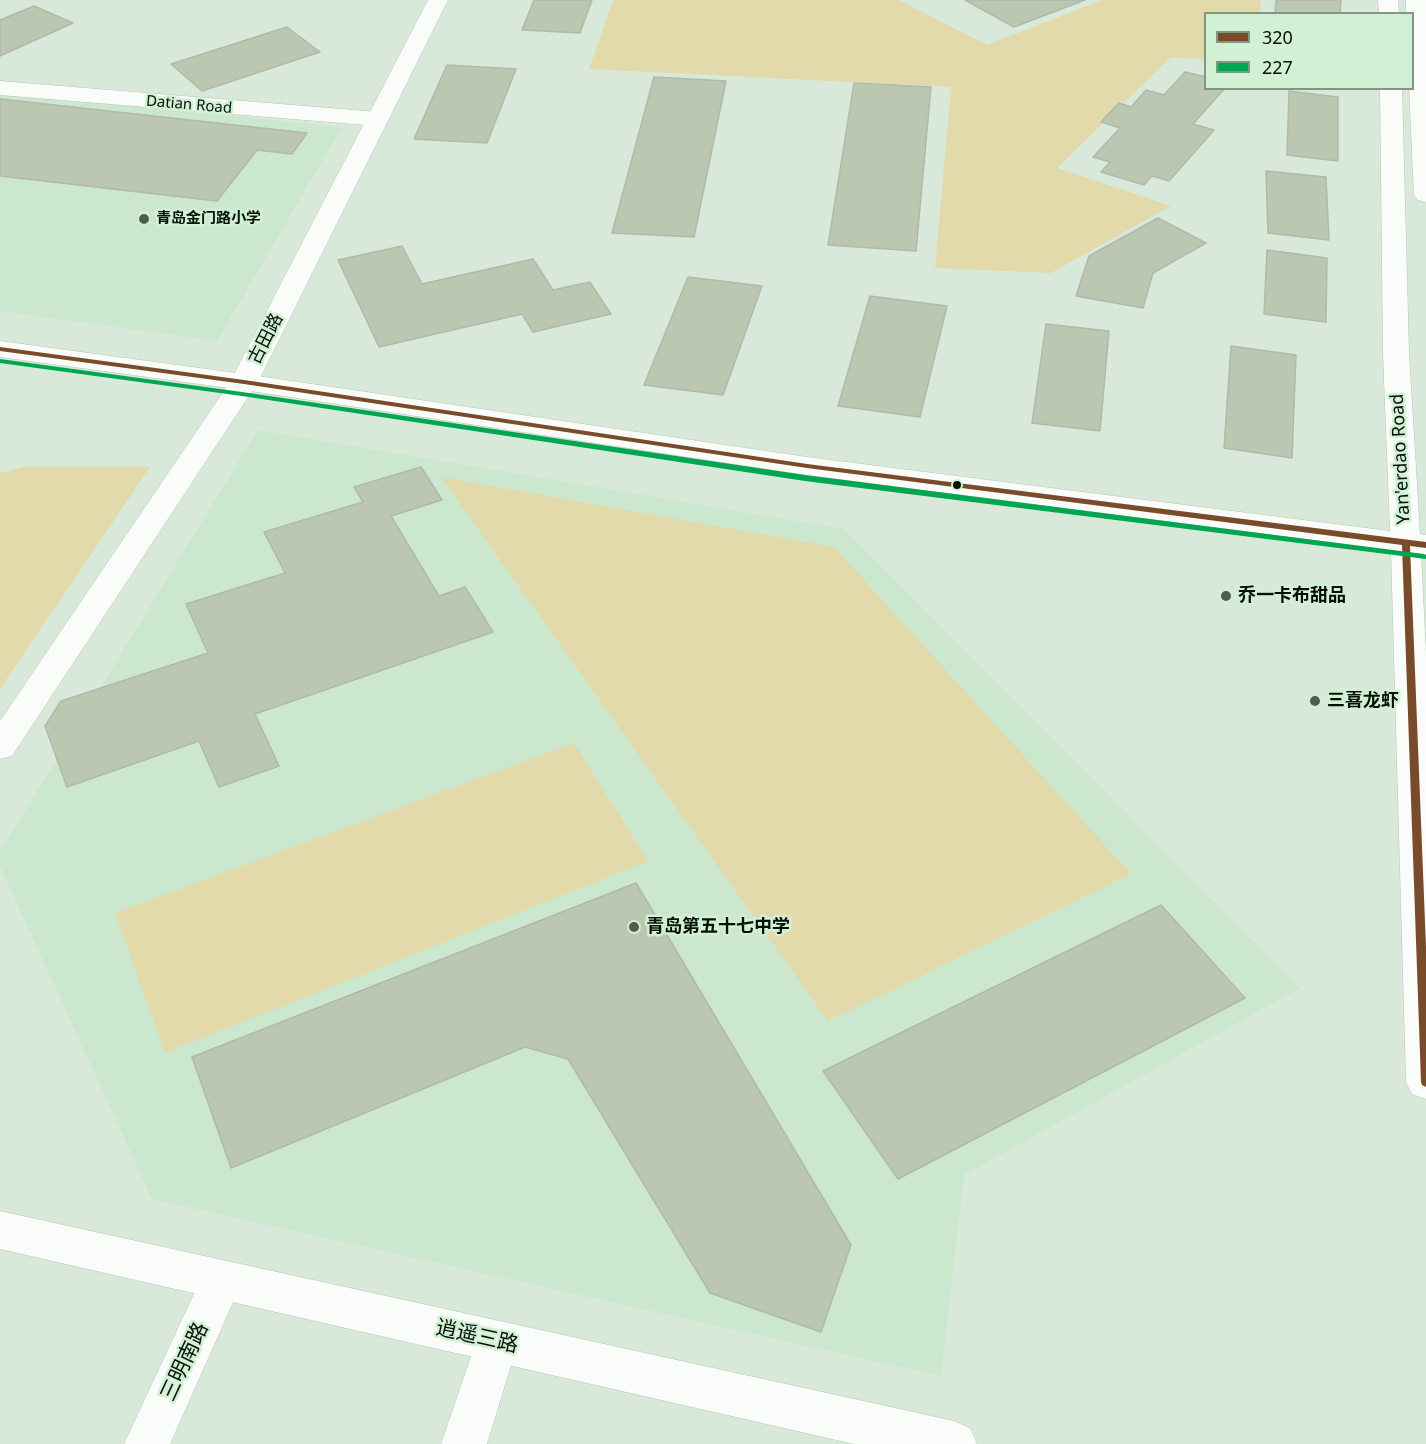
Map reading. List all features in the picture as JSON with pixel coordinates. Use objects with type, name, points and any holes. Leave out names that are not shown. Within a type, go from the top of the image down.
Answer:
[{"type":"main road","name":"古田路","points":[[0,747],[244,382],[438,0]]},
{"type":"main road","points":[[1416,0],[1426,195]]},
{"type":"main road","name":"Datian Road","points":[[0,88],[378,120]]},
{"type":"main road","name":"Yan'erdao Road","points":[[1391,90],[1396,353],[1416,544],[1426,1082]]},
{"type":"main road","points":[[0,349],[244,382],[807,466],[1416,544]]},
{"type":"main road","name":"逍遥三路","points":[[0,1230],[954,1444]]},
{"type":"main road","name":"三明南路","points":[[147,1444],[222,1280]]},
{"type":"main road","points":[[464,1444],[496,1342]]},
{"type":"shaded area","points":[[613,0],[899,0],[987,45],[1102,0],[1261,0],[1260,12],[1204,12],[1204,60],[1171,57],[1057,168],[1171,206],[1051,273],[935,268],[951,87],[589,69]]},
{"type":"shaded area","name":"青岛金门路小学","points":[[0,93],[342,127],[217,341],[0,311]]},
{"type":"shaded area","name":"青岛第五十七中学","points":[[258,430],[844,529],[1300,988],[964,1175],[941,1376],[152,1199],[0,866],[0,852]]},
{"type":"shaded area","points":[[24,467],[150,467],[0,689],[0,473]]},
{"type":"shaded area","points":[[441,477],[834,547],[1131,874],[828,1021]]},
{"type":"shaded area","points":[[574,743],[648,861],[165,1053],[115,913]]},
{"type":"building","points":[[534,0],[592,0],[580,33],[522,30]]},
{"type":"building","points":[[965,0],[1085,0],[1014,27]]},
{"type":"building","points":[[1276,0],[1341,0],[1340,12],[1275,12]]},
{"type":"building","points":[[34,6],[73,23],[0,56],[0,20]]},
{"type":"building","points":[[287,27],[320,52],[202,91],[171,64]]},
{"type":"building","points":[[447,65],[516,69],[487,143],[414,139]]},
{"type":"building","points":[[1185,72],[1204,77],[1204,90],[1223,90],[1193,124],[1214,130],[1169,181],[1152,176],[1144,185],[1101,172],[1110,162],[1093,157],[1120,128],[1101,122],[1119,103],[1131,107],[1146,90],[1164,95]]},
{"type":"building","points":[[654,77],[726,81],[694,237],[612,233]]},
{"type":"building","points":[[854,83],[931,87],[916,251],[828,245]]},
{"type":"building","points":[[1289,91],[1338,97],[1338,161],[1287,155]]},
{"type":"building","points":[[0,99],[307,133],[292,154],[257,150],[217,201],[0,176]]},
{"type":"building","points":[[1266,171],[1326,177],[1329,240],[1268,233]]},
{"type":"building","points":[[1158,218],[1206,243],[1153,273],[1143,308],[1076,296],[1089,256]]},
{"type":"building","points":[[402,246],[422,284],[533,259],[553,290],[590,282],[611,314],[533,332],[522,314],[379,347],[338,260]]},
{"type":"building","points":[[1267,250],[1327,258],[1326,322],[1264,314]]},
{"type":"building","points":[[688,277],[762,286],[723,395],[644,385]]},
{"type":"building","points":[[870,296],[947,306],[920,417],[838,406]]},
{"type":"building","points":[[1046,324],[1109,331],[1100,431],[1032,423]]},
{"type":"building","points":[[1231,346],[1296,355],[1292,458],[1224,448]]},
{"type":"building","points":[[421,467],[442,500],[391,516],[439,596],[465,587],[493,632],[255,714],[279,766],[219,787],[199,741],[67,787],[45,726],[61,701],[208,653],[186,604],[285,573],[264,532],[363,502],[354,487]]},
{"type":"building","points":[[636,883],[851,1245],[821,1332],[710,1293],[568,1059],[525,1047],[231,1168],[192,1057]]},
{"type":"building","points":[[1161,905],[1245,998],[898,1179],[823,1071]]},
{"type":"transit line","name":"320","points":[[0,349],[244,382],[807,466],[1426,545]]},
{"type":"transit line","name":"227","points":[[0,361],[242,394],[805,478],[1424,557]]},
{"type":"transit line","name":"320","points":[[1406,543],[1426,1082]]},
{"type":"place","name":"青岛金门路小学","points":[[144,219]]},
{"type":"place","name":"乔一卡布甜品","points":[[1226,596]]},
{"type":"place","name":"三喜龙虾","points":[[1315,701]]},
{"type":"place","name":"青岛第五十七中学","points":[[634,927]]}]
